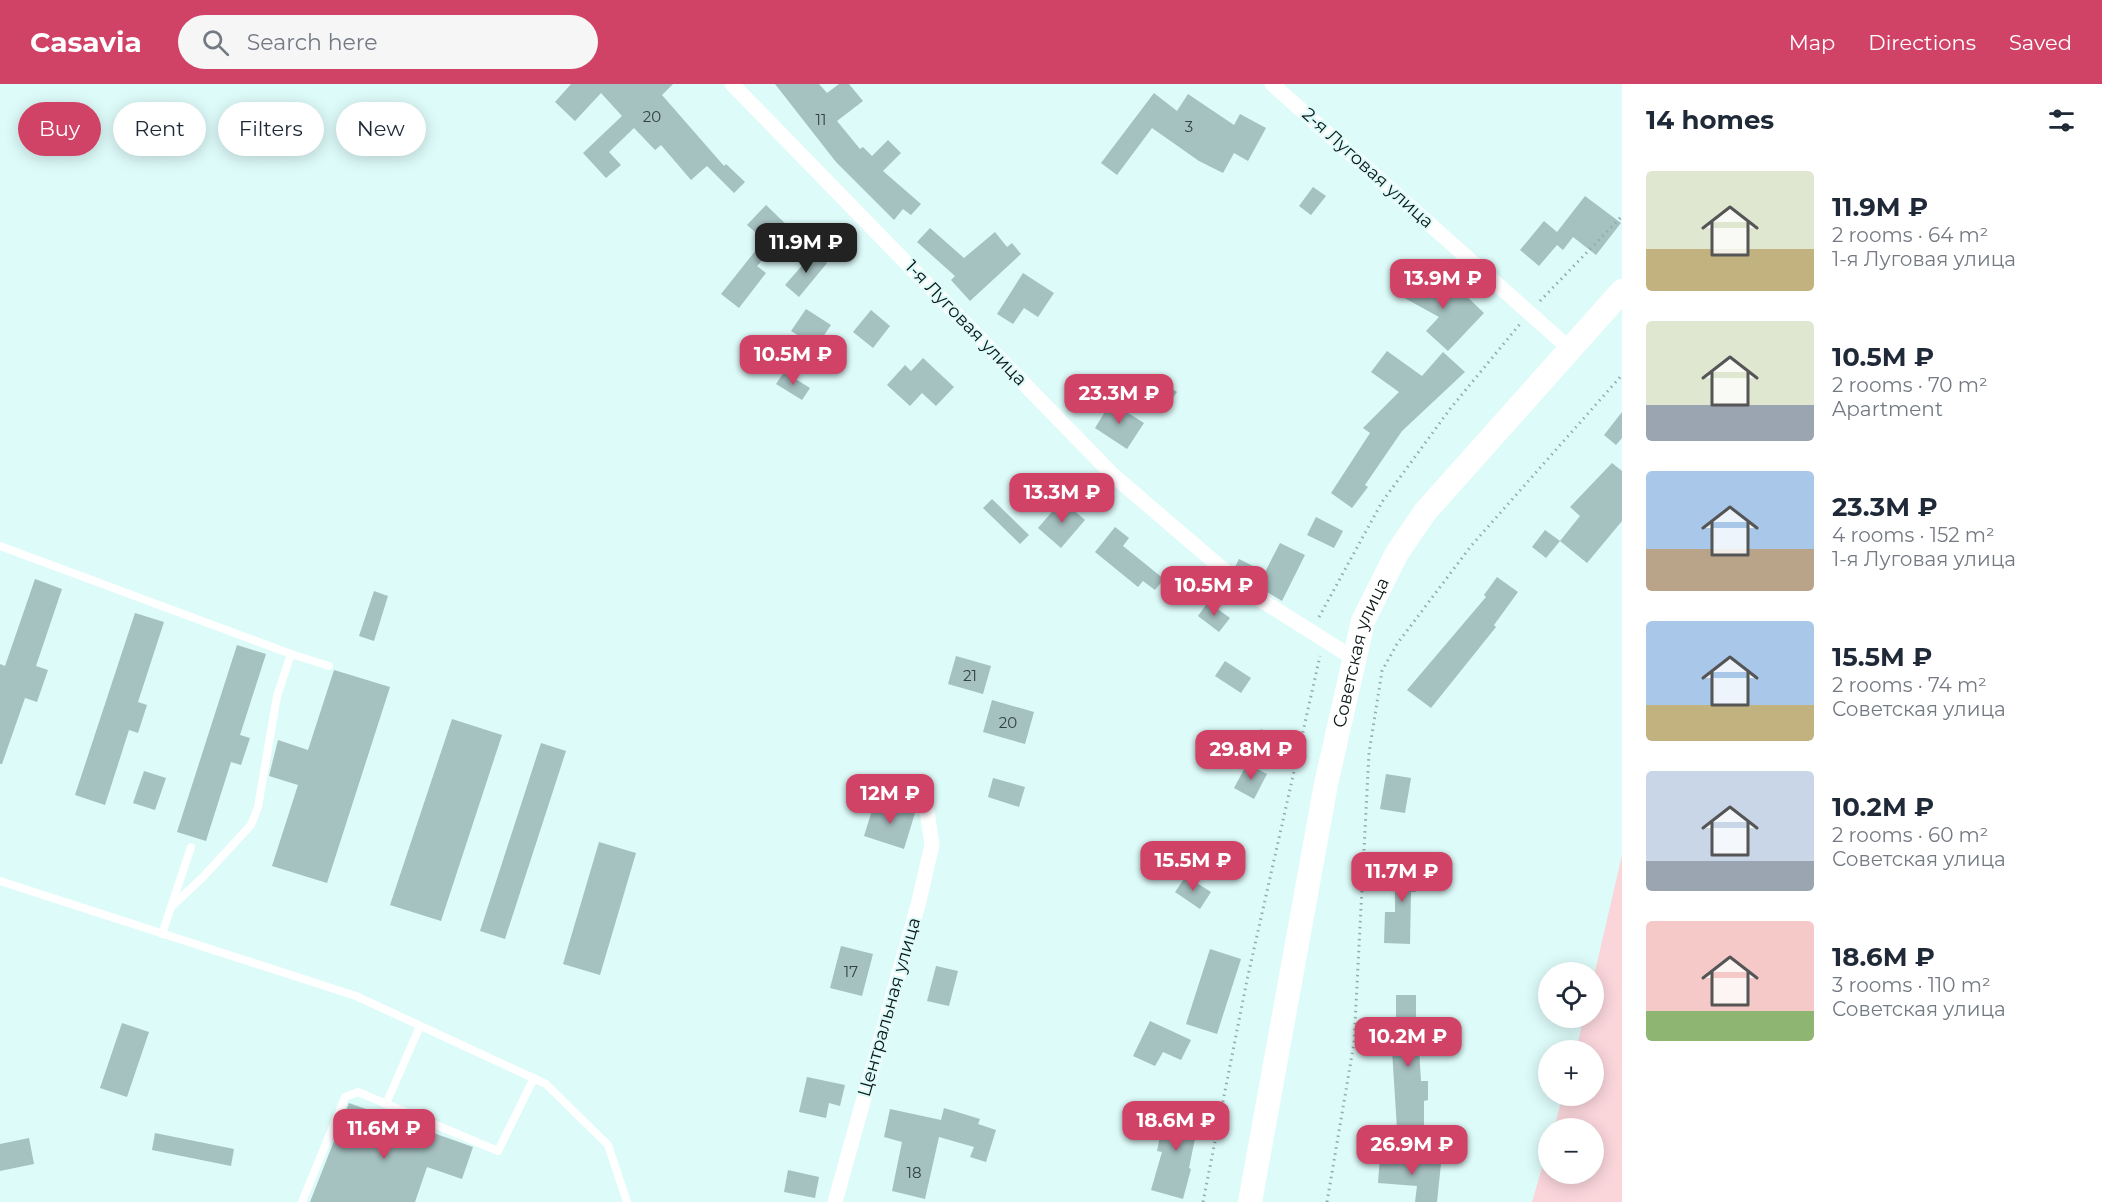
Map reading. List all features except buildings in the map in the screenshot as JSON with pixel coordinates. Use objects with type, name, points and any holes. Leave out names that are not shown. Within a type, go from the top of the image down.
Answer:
[{"type":"main road","name":"Советская улица","points":[[1250,1202],[1326,784],[1363,621],[1397,553],[1425,512],[1622,291]]},
{"type":"street","name":"1-я Луговая улица","points":[[732,84],[1114,476],[1253,595],[1353,658]]},
{"type":"street","name":"2-я Луговая улица","points":[[1272,84],[1570,349]]},
{"type":"street","name":"Центральная улица","points":[[835,1202],[918,905],[932,845],[927,811]]},
{"type":"lane","points":[[0,546],[329,666]]},
{"type":"lane","points":[[171,907],[202,878],[251,825],[258,807],[277,696],[291,654]]},
{"type":"lane","points":[[162,934],[191,847]]},
{"type":"lane","points":[[0,881],[356,996],[546,1084],[608,1145],[627,1202]]},
{"type":"lane","points":[[386,1104],[420,1026]]},
{"type":"lane","points":[[302,1202],[345,1098],[358,1092],[498,1150],[534,1078]]},
{"type":"path","points":[[1203,1202],[1317,636],[1382,502],[1450,409],[1529,313],[1622,216]]},
{"type":"path","points":[[1327,1202],[1354,1043],[1370,753],[1382,671],[1397,644],[1471,546],[1622,375]]},
{"type":"shaded area","points":[[1622,855],[1622,1202],[1532,1202],[1538,1181],[1538,1184],[1604,1184],[1604,1118],[1557,1118],[1560,1106],[1604,1106],[1604,1040],[1578,1040],[1581,1028],[1604,1028],[1604,962],[1597,962]]}]
